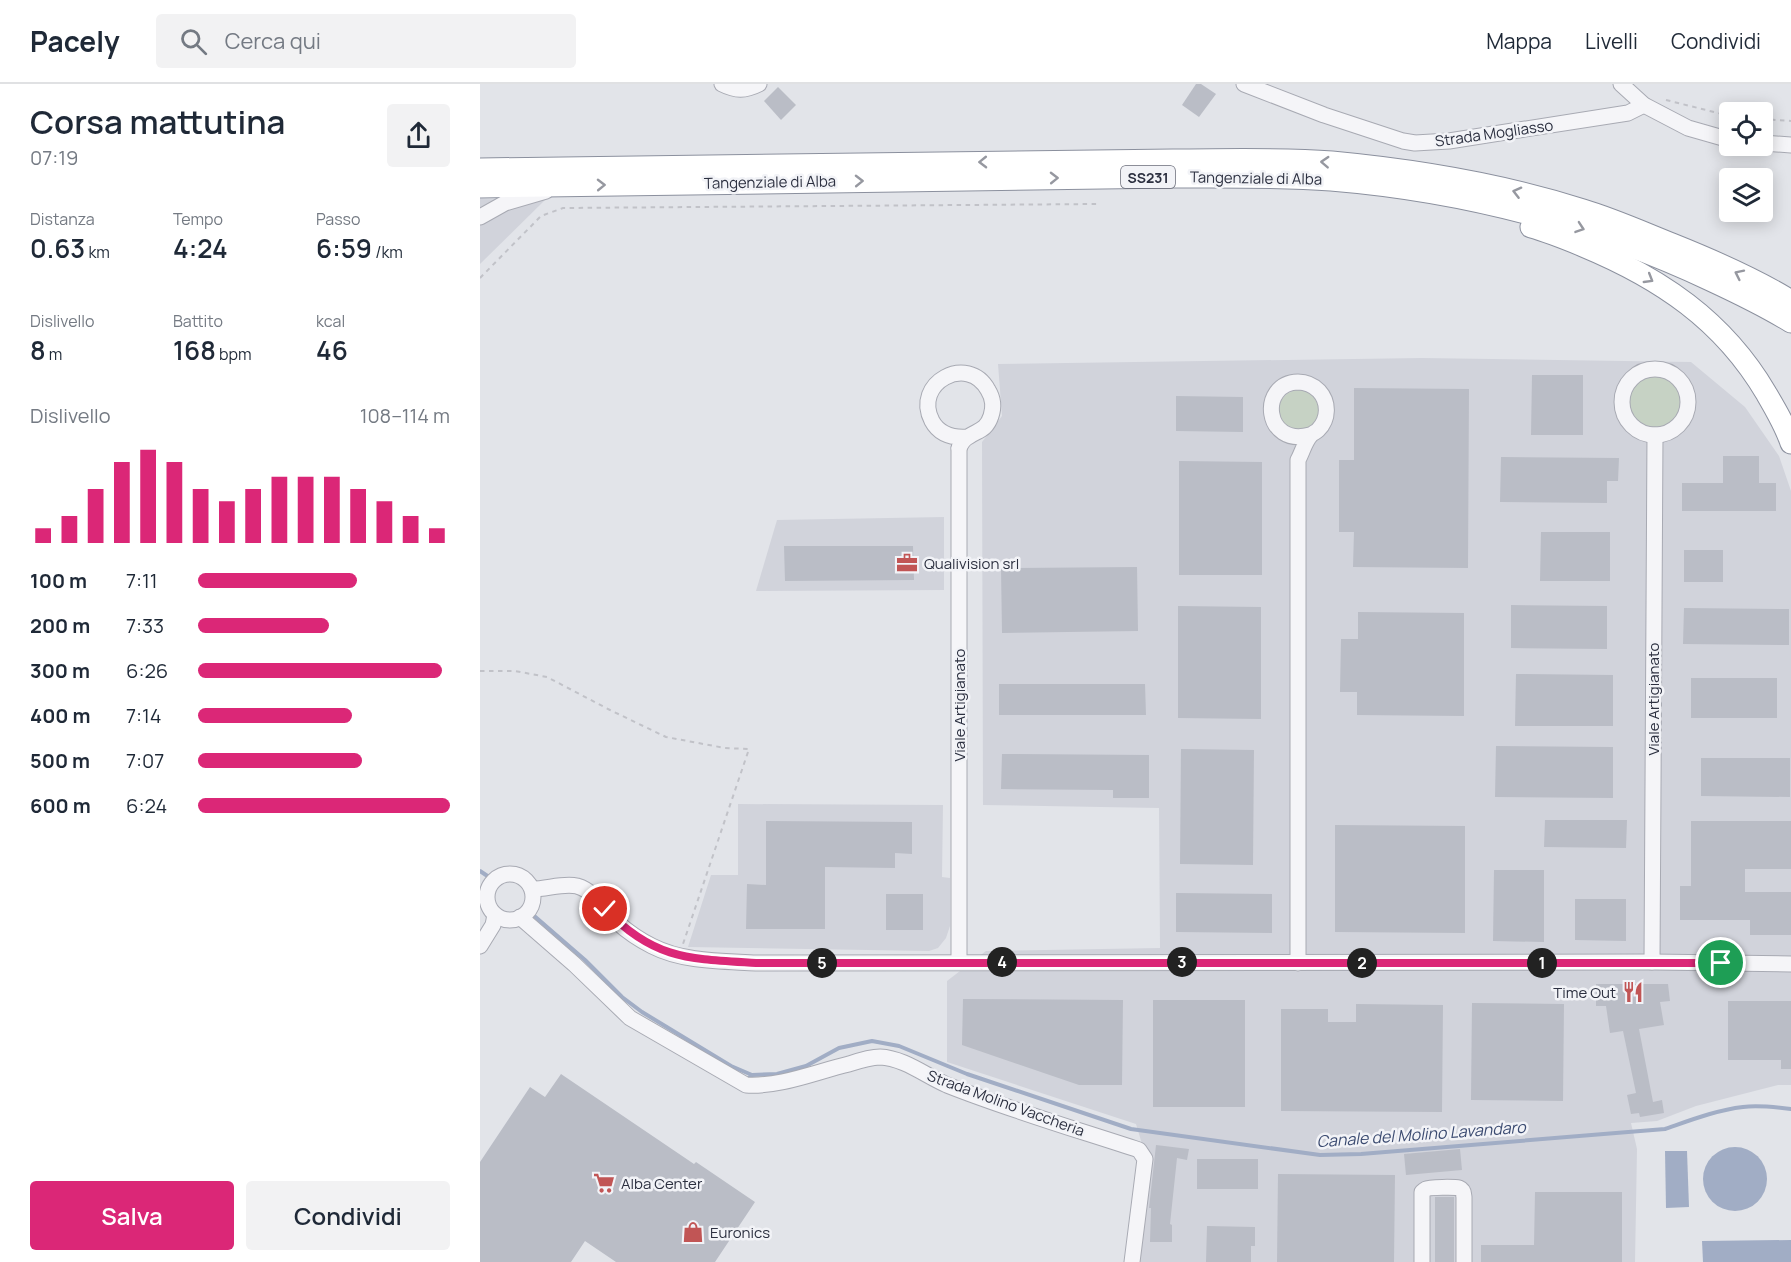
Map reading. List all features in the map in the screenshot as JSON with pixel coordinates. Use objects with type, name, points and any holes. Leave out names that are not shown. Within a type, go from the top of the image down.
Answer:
[{"type":"highway","name":"Tangenziale di Alba","points":[[480,169],[1173,160],[1331,162],[1405,170],[1480,183],[1582,209],[1684,249],[1738,273],[1791,301]]},
{"type":"highway","name":"Tangenziale di Alba","points":[[480,186],[1172,177],[1270,177],[1356,182],[1481,201],[1573,225],[1675,264],[1764,306],[1791,322]]},
{"type":"highway","points":[[1356,182],[1411,198],[1470,210],[1543,230],[1620,262],[1664,288],[1682,299],[1724,335],[1756,377],[1785,425],[1791,443]]},
{"type":"street","points":[[722,84],[735,90],[747,90],[759,84]]},
{"type":"street","name":"Strada Mogliasso","points":[[1244,84],[1324,116],[1415,144],[1449,141],[1628,113],[1644,105]]},
{"type":"street","points":[[1621,84],[1644,105],[1688,128],[1719,137]]},
{"type":"street","points":[[1773,144],[1791,145]]},
{"type":"street","points":[[480,218],[505,203],[565,185]]},
{"type":"street","points":[[1649,370],[1671,373],[1685,389],[1688,400],[1687,410],[1675,428],[1655,435],[1635,428],[1627,420],[1623,410],[1622,399],[1625,389],[1639,373],[1649,370]]},
{"type":"street","points":[[1284,434],[1302,438],[1318,430],[1323,423],[1326,414],[1323,396],[1309,384],[1291,383],[1276,393],[1272,402],[1273,420],[1284,434],[1298,460]]},
{"type":"street","points":[[1298,963],[1298,460],[1310,435]]},
{"type":"street","name":"Viale Artigianato","points":[[1652,963],[1655,435]]},
{"type":"street","name":"Viale Artigianato","points":[[958,440],[959,962]]},
{"type":"street","points":[[497,920],[488,904],[484,886],[499,876],[512,873],[524,878],[537,891]]},
{"type":"street","points":[[537,891],[563,885],[579,887],[595,897],[638,939],[663,951],[722,961],[756,963],[1791,964]]},
{"type":"street","points":[[497,920],[525,918],[537,891]]},
{"type":"street","name":"Strada Molino Vaccheria","points":[[525,918],[535,931],[574,964],[630,1018],[746,1085],[782,1083],[880,1057],[899,1061],[946,1084],[1000,1104],[1139,1150],[1145,1159],[1132,1262]]},
{"type":"street","points":[[480,946],[497,920]]},
{"type":"street","points":[[1422,1262],[1422,1192],[1429,1188],[1459,1188],[1463,1191],[1464,1197],[1464,1262]]},
{"type":"path","points":[[1644,105],[1669,100],[1719,113]]},
{"type":"path","points":[[1773,120],[1791,121]]},
{"type":"path","points":[[480,278],[541,216],[563,208],[1098,204]]},
{"type":"path","points":[[480,671],[515,671],[547,677],[666,737],[725,748],[749,748],[680,955]]},
{"type":"shaded area","points":[[480,199],[545,200],[480,264]]},
{"type":"shaded area","points":[[1422,358],[1691,362],[1745,407],[1779,456],[1791,491],[1791,1085],[1778,1085],[1696,1106],[1657,1121],[1631,1123],[1637,1149],[1635,1262],[1139,1262],[1148,1164],[1136,1124],[947,1062],[947,981],[986,951],[1160,948],[1159,808],[983,805],[982,442],[1002,416],[998,364]]},
{"type":"shaded area","points":[[944,517],[944,590],[756,591],[777,520]]},
{"type":"shaded area","points":[[738,804],[943,805],[942,877],[950,878],[950,926],[946,938],[938,948],[929,951],[688,947],[711,875],[738,875]]},
{"type":"green space","points":[[1654,371],[1665,373],[1678,384],[1683,400],[1681,411],[1670,424],[1654,429],[1643,427],[1630,416],[1625,400],[1627,389],[1638,376]]},
{"type":"green space","points":[[1299,390],[1307,391],[1313,396],[1318,402],[1318,418],[1313,424],[1307,429],[1299,430],[1291,429],[1285,424],[1280,418],[1279,410],[1280,402],[1285,396],[1291,391]]},
{"type":"water","points":[[1735,1147],[1747,1149],[1758,1156],[1765,1167],[1767,1179],[1765,1191],[1758,1202],[1747,1209],[1735,1211],[1723,1209],[1712,1202],[1705,1191],[1703,1179],[1705,1167],[1712,1156],[1723,1149]]},
{"type":"water","points":[[1665,1151],[1687,1151],[1689,1207],[1666,1208]]},
{"type":"water","points":[[1791,1240],[1791,1262],[1703,1262],[1702,1241]]},
{"type":"building","points":[[1196,84],[1201,84],[1216,94],[1199,117],[1182,105]]},
{"type":"building","points":[[778,87],[796,105],[781,120],[764,101]]},
{"type":"building","points":[[1532,375],[1583,375],[1583,435],[1531,435]]},
{"type":"building","points":[[1354,388],[1469,389],[1468,568],[1353,567],[1354,532],[1339,532],[1339,460],[1354,460]]},
{"type":"building","points":[[1176,396],[1243,397],[1243,432],[1176,431]]},
{"type":"building","points":[[1723,456],[1759,456],[1759,483],[1776,483],[1776,511],[1682,511],[1682,483],[1723,483]]},
{"type":"building","points":[[1501,457],[1619,458],[1618,481],[1607,481],[1607,503],[1500,502]]},
{"type":"building","points":[[1179,461],[1262,462],[1262,575],[1179,575]]},
{"type":"building","points":[[1541,532],[1610,532],[1610,581],[1540,581]]},
{"type":"building","points":[[784,546],[913,546],[914,580],[785,581]]},
{"type":"building","points":[[1684,550],[1723,550],[1723,582],[1684,582]]},
{"type":"building","points":[[1137,567],[1138,631],[1002,633],[1001,568]]},
{"type":"building","points":[[1511,605],[1607,606],[1607,649],[1511,648]]},
{"type":"building","points":[[1178,606],[1261,607],[1261,719],[1178,718]]},
{"type":"building","points":[[1684,608],[1789,609],[1789,645],[1683,644]]},
{"type":"building","points":[[1358,612],[1464,613],[1464,716],[1357,715],[1357,692],[1340,692],[1341,639],[1358,639]]},
{"type":"building","points":[[1516,674],[1613,675],[1613,726],[1515,726]]},
{"type":"building","points":[[1691,678],[1777,678],[1777,718],[1691,718]]},
{"type":"building","points":[[999,684],[1145,684],[1146,715],[999,715]]},
{"type":"building","points":[[1496,746],[1613,747],[1613,798],[1495,797]]},
{"type":"building","points":[[1181,749],[1254,750],[1253,865],[1180,864]]},
{"type":"building","points":[[1002,754],[1149,755],[1149,798],[1113,798],[1113,790],[1001,789]]},
{"type":"building","points":[[1701,758],[1790,758],[1790,797],[1701,796]]},
{"type":"building","points":[[1545,820],[1627,820],[1626,848],[1544,847]]},
{"type":"building","points":[[766,821],[912,822],[912,854],[895,853],[895,868],[825,867],[825,929],[746,929],[747,884],[766,885]]},
{"type":"building","points":[[1691,821],[1791,821],[1791,869],[1745,869],[1745,892],[1791,892],[1791,935],[1750,935],[1750,920],[1680,920],[1680,886],[1691,886]]},
{"type":"building","points":[[1335,825],[1465,826],[1465,933],[1335,932]]},
{"type":"building","points":[[1494,870],[1544,870],[1544,942],[1493,941]]},
{"type":"building","points":[[1176,893],[1272,894],[1272,933],[1176,932]]},
{"type":"building","points":[[886,894],[923,894],[923,930],[886,930]]},
{"type":"building","points":[[1575,899],[1626,899],[1626,941],[1575,940]]},
{"type":"building","points":[[1596,984],[1668,984],[1670,1001],[1660,1002],[1664,1025],[1639,1029],[1653,1102],[1662,1100],[1664,1113],[1640,1117],[1639,1113],[1631,1114],[1627,1095],[1636,1093],[1623,1031],[1610,1033],[1606,1006],[1596,1006]]},
{"type":"building","points":[[963,999],[1123,1000],[1122,1085],[1079,1085],[962,1045]]},
{"type":"building","points":[[1153,1000],[1245,1000],[1245,1107],[1153,1107]]},
{"type":"building","points":[[1728,1001],[1791,1001],[1791,1069],[1781,1069],[1781,1060],[1728,1060]]},
{"type":"building","points":[[1472,1003],[1564,1004],[1563,1101],[1471,1100]]},
{"type":"building","points":[[1356,1004],[1443,1005],[1442,1112],[1281,1111],[1281,1009],[1328,1009],[1328,1022],[1356,1022]]},
{"type":"building","name":"Alba Center","points":[[561,1074],[694,1164],[696,1162],[755,1202],[715,1262],[616,1262],[585,1241],[571,1262],[480,1262],[480,1162],[530,1087],[545,1097]]},
{"type":"building","points":[[1156,1145],[1189,1149],[1187,1160],[1177,1158],[1170,1224],[1172,1225],[1172,1242],[1150,1242],[1151,1208],[1149,1208]]},
{"type":"building","points":[[1460,1149],[1462,1170],[1406,1175],[1404,1154]]},
{"type":"building","points":[[1197,1159],[1258,1159],[1258,1189],[1197,1189]]},
{"type":"building","points":[[1278,1174],[1395,1175],[1394,1262],[1277,1262]]},
{"type":"building","points":[[1535,1192],[1622,1192],[1622,1262],[1481,1262],[1481,1245],[1534,1245]]},
{"type":"building","points":[[1435,1197],[1454,1197],[1454,1262],[1435,1262]]},
{"type":"building","points":[[1207,1226],[1255,1227],[1255,1246],[1251,1246],[1251,1262],[1206,1262]]},
{"type":"waterway","points":[[480,871],[489,877]]},
{"type":"waterway","points":[[532,914],[585,960],[622,997],[642,1012],[731,1066],[752,1075]]},
{"type":"waterway","name":"Canale del Molino Lavandaro","points":[[748,1079],[752,1075],[777,1074],[806,1066],[839,1048],[872,1041],[899,1046],[967,1074],[1131,1129],[1320,1155],[1361,1154],[1665,1129],[1733,1108],[1761,1106],[1791,1109]]},
{"type":"place","name":"Qualivision srl","points":[[907,563]]},
{"type":"place","name":"Time Out","points":[[1633,992]]},
{"type":"place","name":"Alba Center","points":[[604,1183]]},
{"type":"place","name":"Euronics","points":[[693,1232]]},
{"type":"route","points":[[605,909],[638,939],[663,951],[686,957],[756,963],[1721,963]]}]
